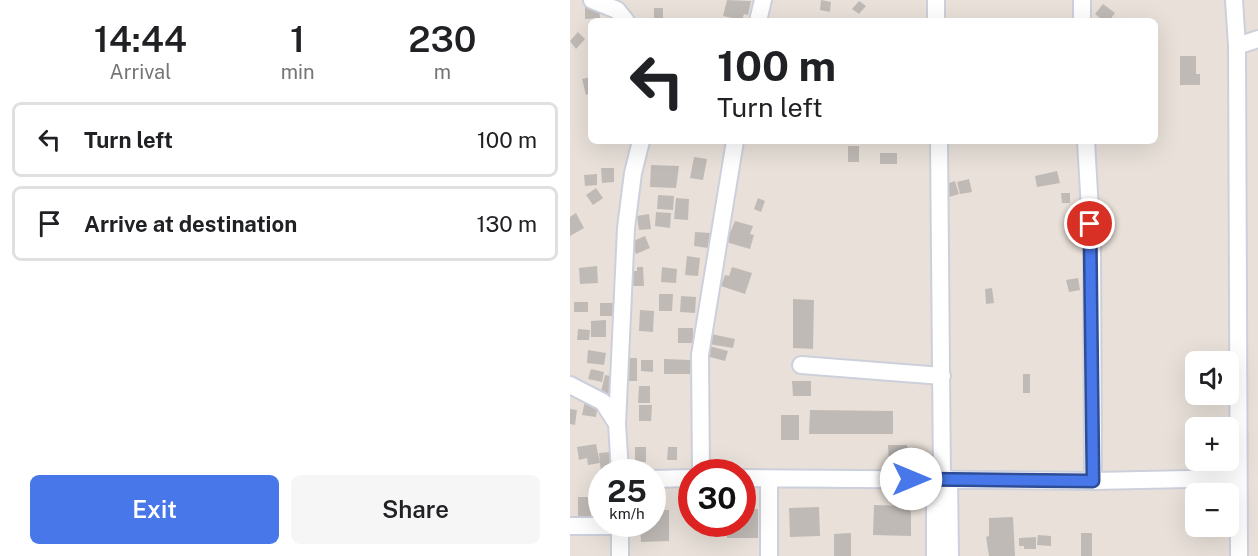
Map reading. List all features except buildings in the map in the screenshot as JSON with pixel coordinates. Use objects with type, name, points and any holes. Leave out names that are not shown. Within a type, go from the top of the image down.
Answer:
[{"type":"street","points":[[592,0],[617,10],[624,18]]},
{"type":"street","points":[[759,18],[763,0]]},
{"type":"street","points":[[936,0],[936,18]]},
{"type":"street","points":[[1082,0],[1082,18]]},
{"type":"street","points":[[1234,0],[1237,46],[1239,556]]},
{"type":"street","points":[[1237,46],[1258,39]]},
{"type":"street","points":[[620,459],[617,423],[626,228],[633,173],[640,144]]},
{"type":"street","points":[[700,459],[700,355],[735,144]]},
{"type":"street","points":[[935,556],[942,479],[939,144]]},
{"type":"street","points":[[1086,144],[1092,245],[1093,481]]},
{"type":"street","points":[[801,365],[942,376]]},
{"type":"street","points":[[570,385],[603,402],[617,423]]},
{"type":"street","points":[[756,478],[1093,481],[1238,478]]},
{"type":"street","points":[[769,478],[769,556]]},
{"type":"street","points":[[942,479],[950,556]]},
{"type":"street","points":[[570,526],[588,526]]},
{"type":"street","points":[[620,537],[620,556]]},
{"type":"route","points":[[911,479],[1093,481],[1090,224]]}]
